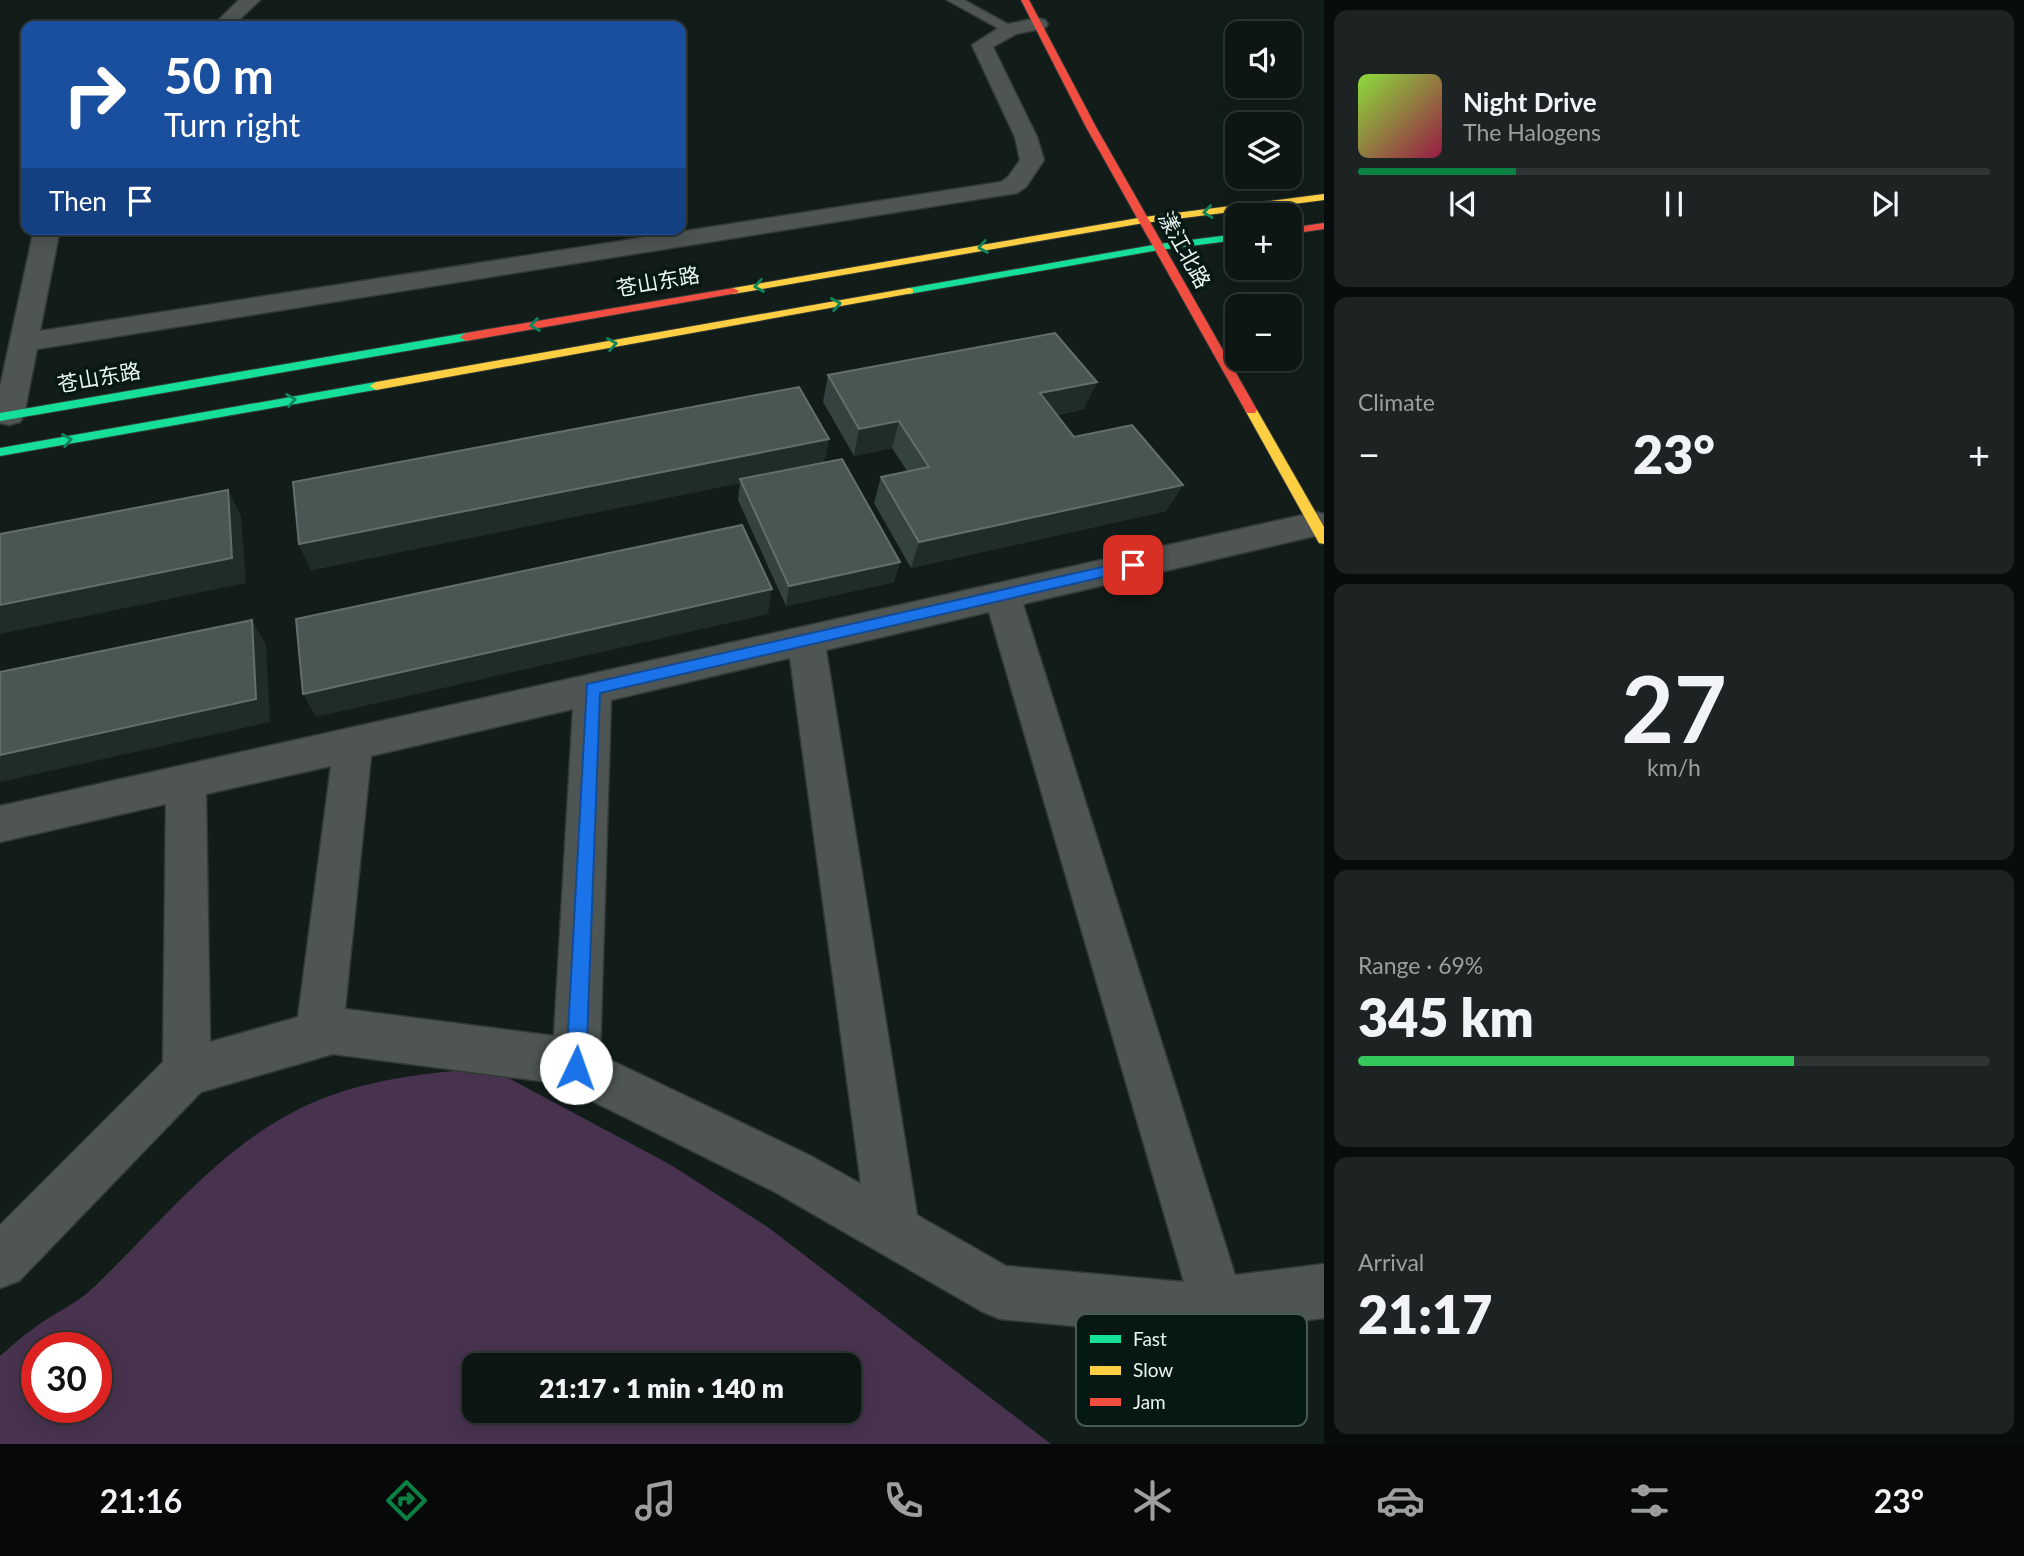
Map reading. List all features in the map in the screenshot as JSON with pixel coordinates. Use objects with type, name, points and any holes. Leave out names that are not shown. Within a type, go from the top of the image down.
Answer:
[{"type":"main road","name":"漾江北路","points":[[1025,0],[1091,127],[1320,532]]},
{"type":"main road","name":"苍山东路","points":[[4,416],[1144,220],[1324,197]]},
{"type":"main road","points":[[1302,229],[1324,226]]},
{"type":"main road","points":[[0,452],[1159,247],[1225,239]]},
{"type":"street","points":[[227,21],[250,0]]},
{"type":"street","points":[[24,342],[1008,188],[1017,182],[1032,160],[1026,137],[982,45],[1010,29],[1036,19]]},
{"type":"street","points":[[4,416],[24,342],[46,235]]},
{"type":"street","points":[[0,824],[1002,595],[1320,532]]},
{"type":"street","points":[[1002,595],[1217,1304]]},
{"type":"street","points":[[806,639],[893,1231]]},
{"type":"street","points":[[576,1068],[593,689]]},
{"type":"street","points":[[319,1035],[353,743]]},
{"type":"street","points":[[186,781],[187,1072]]},
{"type":"street","points":[[0,1262],[187,1072],[333,1031],[560,1060],[793,1174],[999,1292],[1181,1309],[1324,1292]]},
{"type":"lane","points":[[954,0],[1010,29]]},
{"type":"shaded area","points":[[454,1071],[501,1074],[671,1165],[769,1228],[1051,1444],[0,1444],[0,1356],[21,1338],[21,1423],[112,1423],[112,1332],[28,1332],[87,1293],[215,1167],[269,1126],[317,1101],[394,1079]]},
{"type":"building","points":[[1055,333],[1097,382],[1040,393],[1074,437],[1132,425],[1183,485],[919,542],[881,477],[929,467],[899,421],[859,429],[828,375]]},
{"type":"building","points":[[799,387],[829,439],[299,544],[293,482]]},
{"type":"building","points":[[842,459],[900,562],[789,586],[740,479]]},
{"type":"building","points":[[228,490],[232,558],[0,605],[0,534]]},
{"type":"building","points":[[742,525],[772,589],[303,694],[296,619]]},
{"type":"building","points":[[252,620],[256,699],[0,755],[0,672]]},
{"type":"traffic: fast","points":[[909,291],[1159,247],[1225,239]]},
{"type":"traffic: fast","points":[[0,417],[466,337]]},
{"type":"traffic: fast","points":[[0,452],[376,386]]},
{"type":"traffic: slow","points":[[733,291],[1144,220],[1324,197]]},
{"type":"traffic: slow","points":[[376,386],[909,291]]},
{"type":"traffic: slow","points":[[1251,410],[1324,539]]},
{"type":"traffic: jam","points":[[1025,0],[1091,127],[1251,410]]},
{"type":"traffic: jam","points":[[1302,229],[1324,226]]},
{"type":"traffic: jam","points":[[466,337],[733,291]]},
{"type":"route","points":[[576,1068],[593,689],[1133,565]]}]
